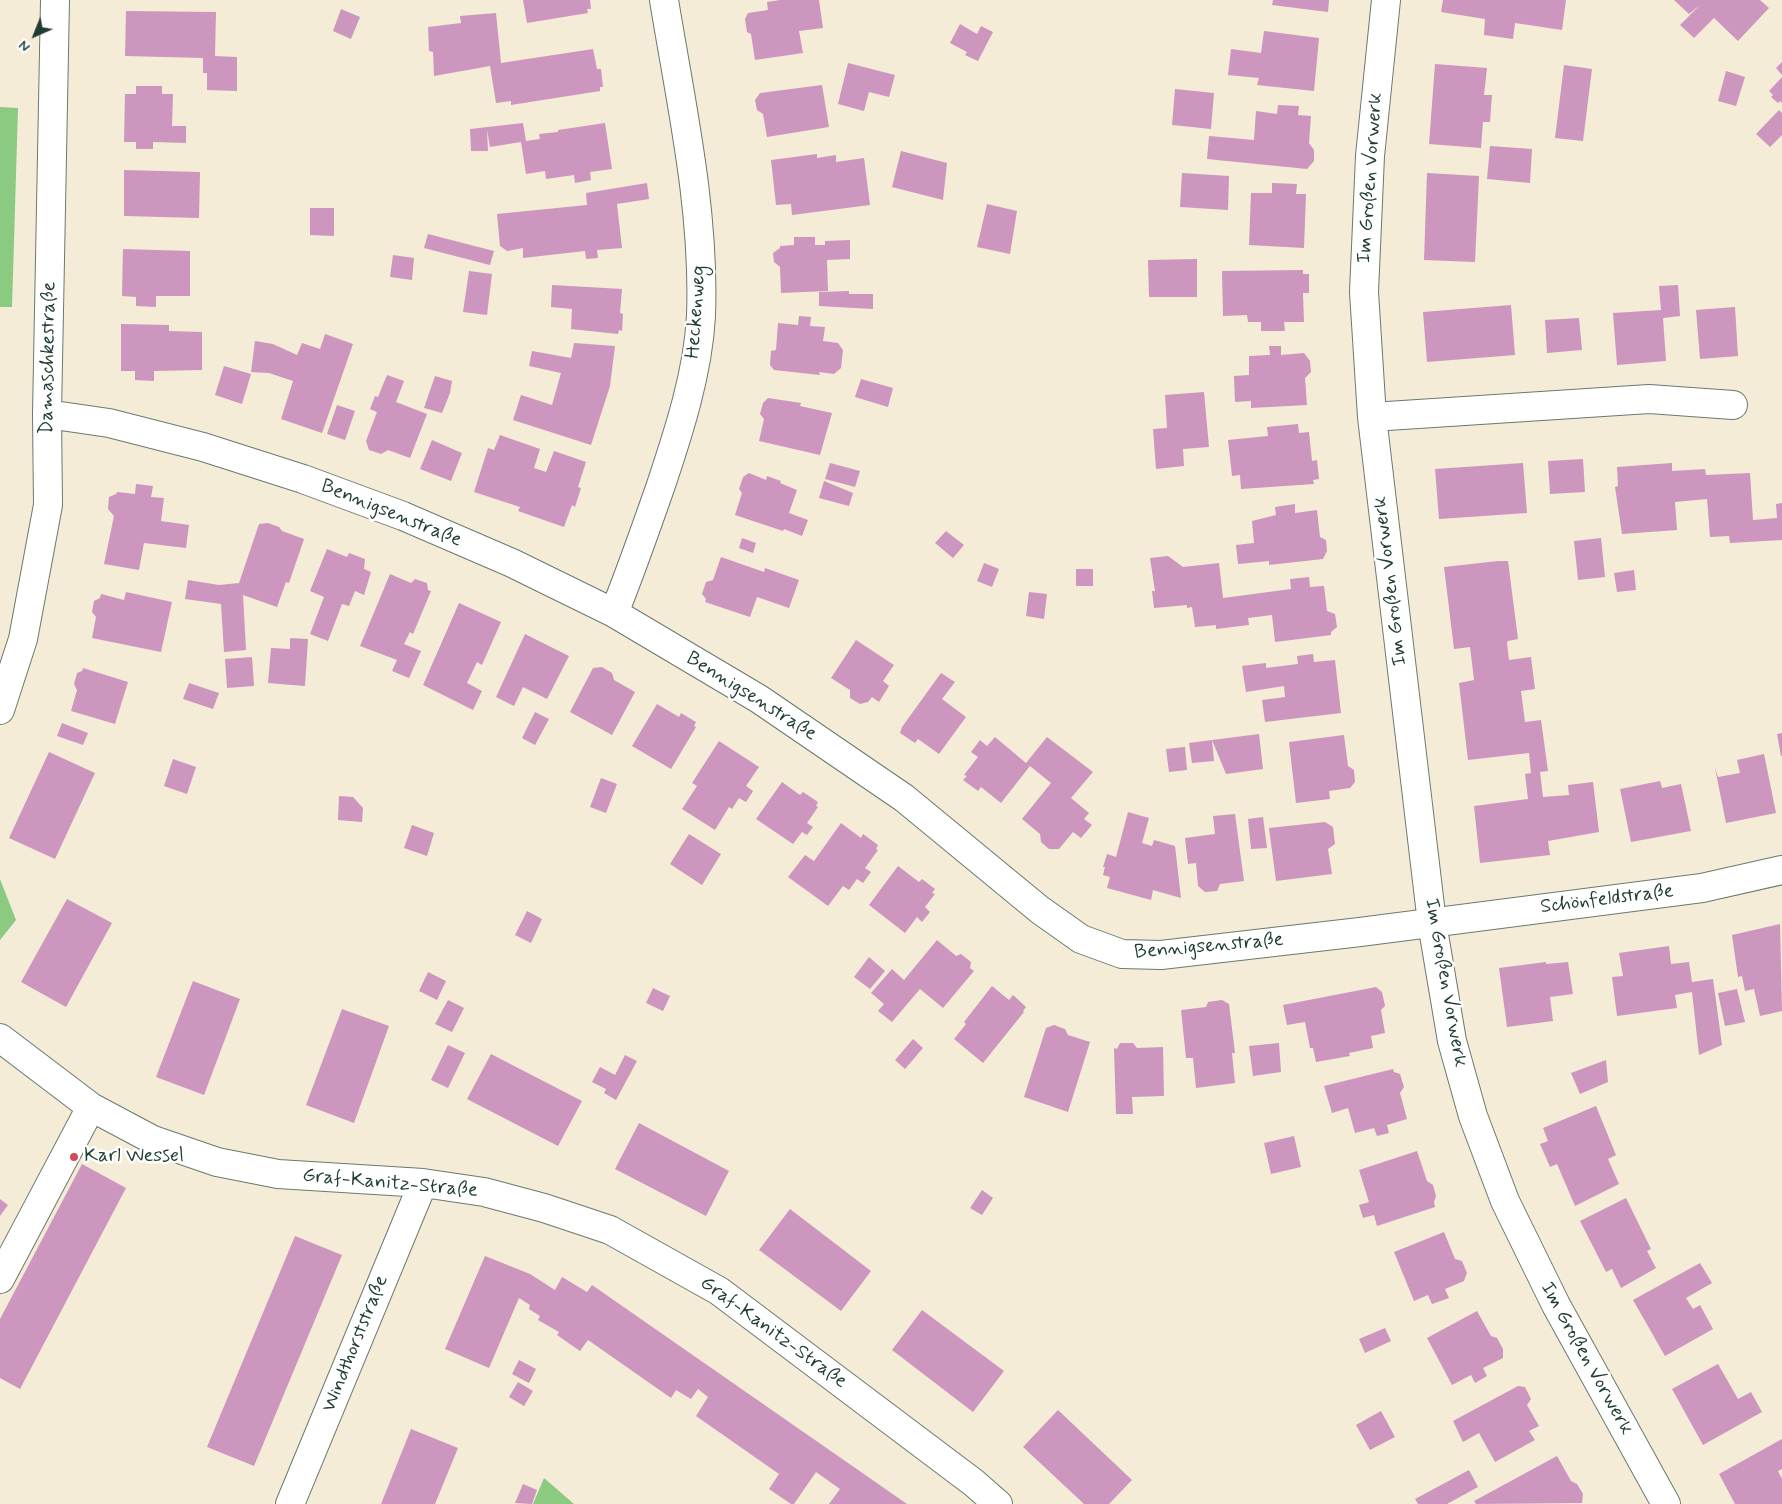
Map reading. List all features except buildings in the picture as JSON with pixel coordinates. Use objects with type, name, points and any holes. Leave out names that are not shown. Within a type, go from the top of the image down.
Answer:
[{"type":"street","name":"Damaschkestraße","points":[[0,710],[23,639],[48,504],[47,414],[55,0]]},
{"type":"street","name":"Heckenweg","points":[[614,613],[634,564],[672,451],[690,388],[701,318],[701,258],[696,198],[664,0]]},
{"type":"street","name":"Im Großen Vorwerk","points":[[1386,0],[1370,156],[1364,292],[1372,417],[1432,923],[1452,1041],[1473,1116],[1505,1201],[1556,1305],[1666,1504]]},
{"type":"street","points":[[1372,417],[1649,399],[1733,405]]},
{"type":"street","name":"Bennigsenstraße","points":[[47,414],[109,423],[203,447],[303,479],[512,563],[614,613],[758,699],[904,798],[1040,910],[1081,939],[1089,942],[1122,954],[1162,955],[1432,923]]},
{"type":"street","name":"Schönfeldstraße","points":[[1432,923],[1702,888],[1782,870]]},
{"type":"street","name":"Graf-Kanitz-Straße","points":[[0,1038],[91,1107],[152,1140],[216,1162],[278,1174],[423,1183],[484,1192],[544,1208],[610,1230],[720,1291],[974,1483],[998,1504]]},
{"type":"street","points":[[0,1279],[91,1107]]},
{"type":"street","name":"Windthorststraße","points":[[290,1504],[423,1183]]},
{"type":"green space","points":[[0,107],[18,108],[12,307],[0,307]]},
{"type":"green space","points":[[0,879],[16,920],[0,940]]},
{"type":"green space","points":[[544,1478],[574,1504],[533,1504]]},
{"type":"place","name":"Karl Wessel","points":[[74,1157]]}]
